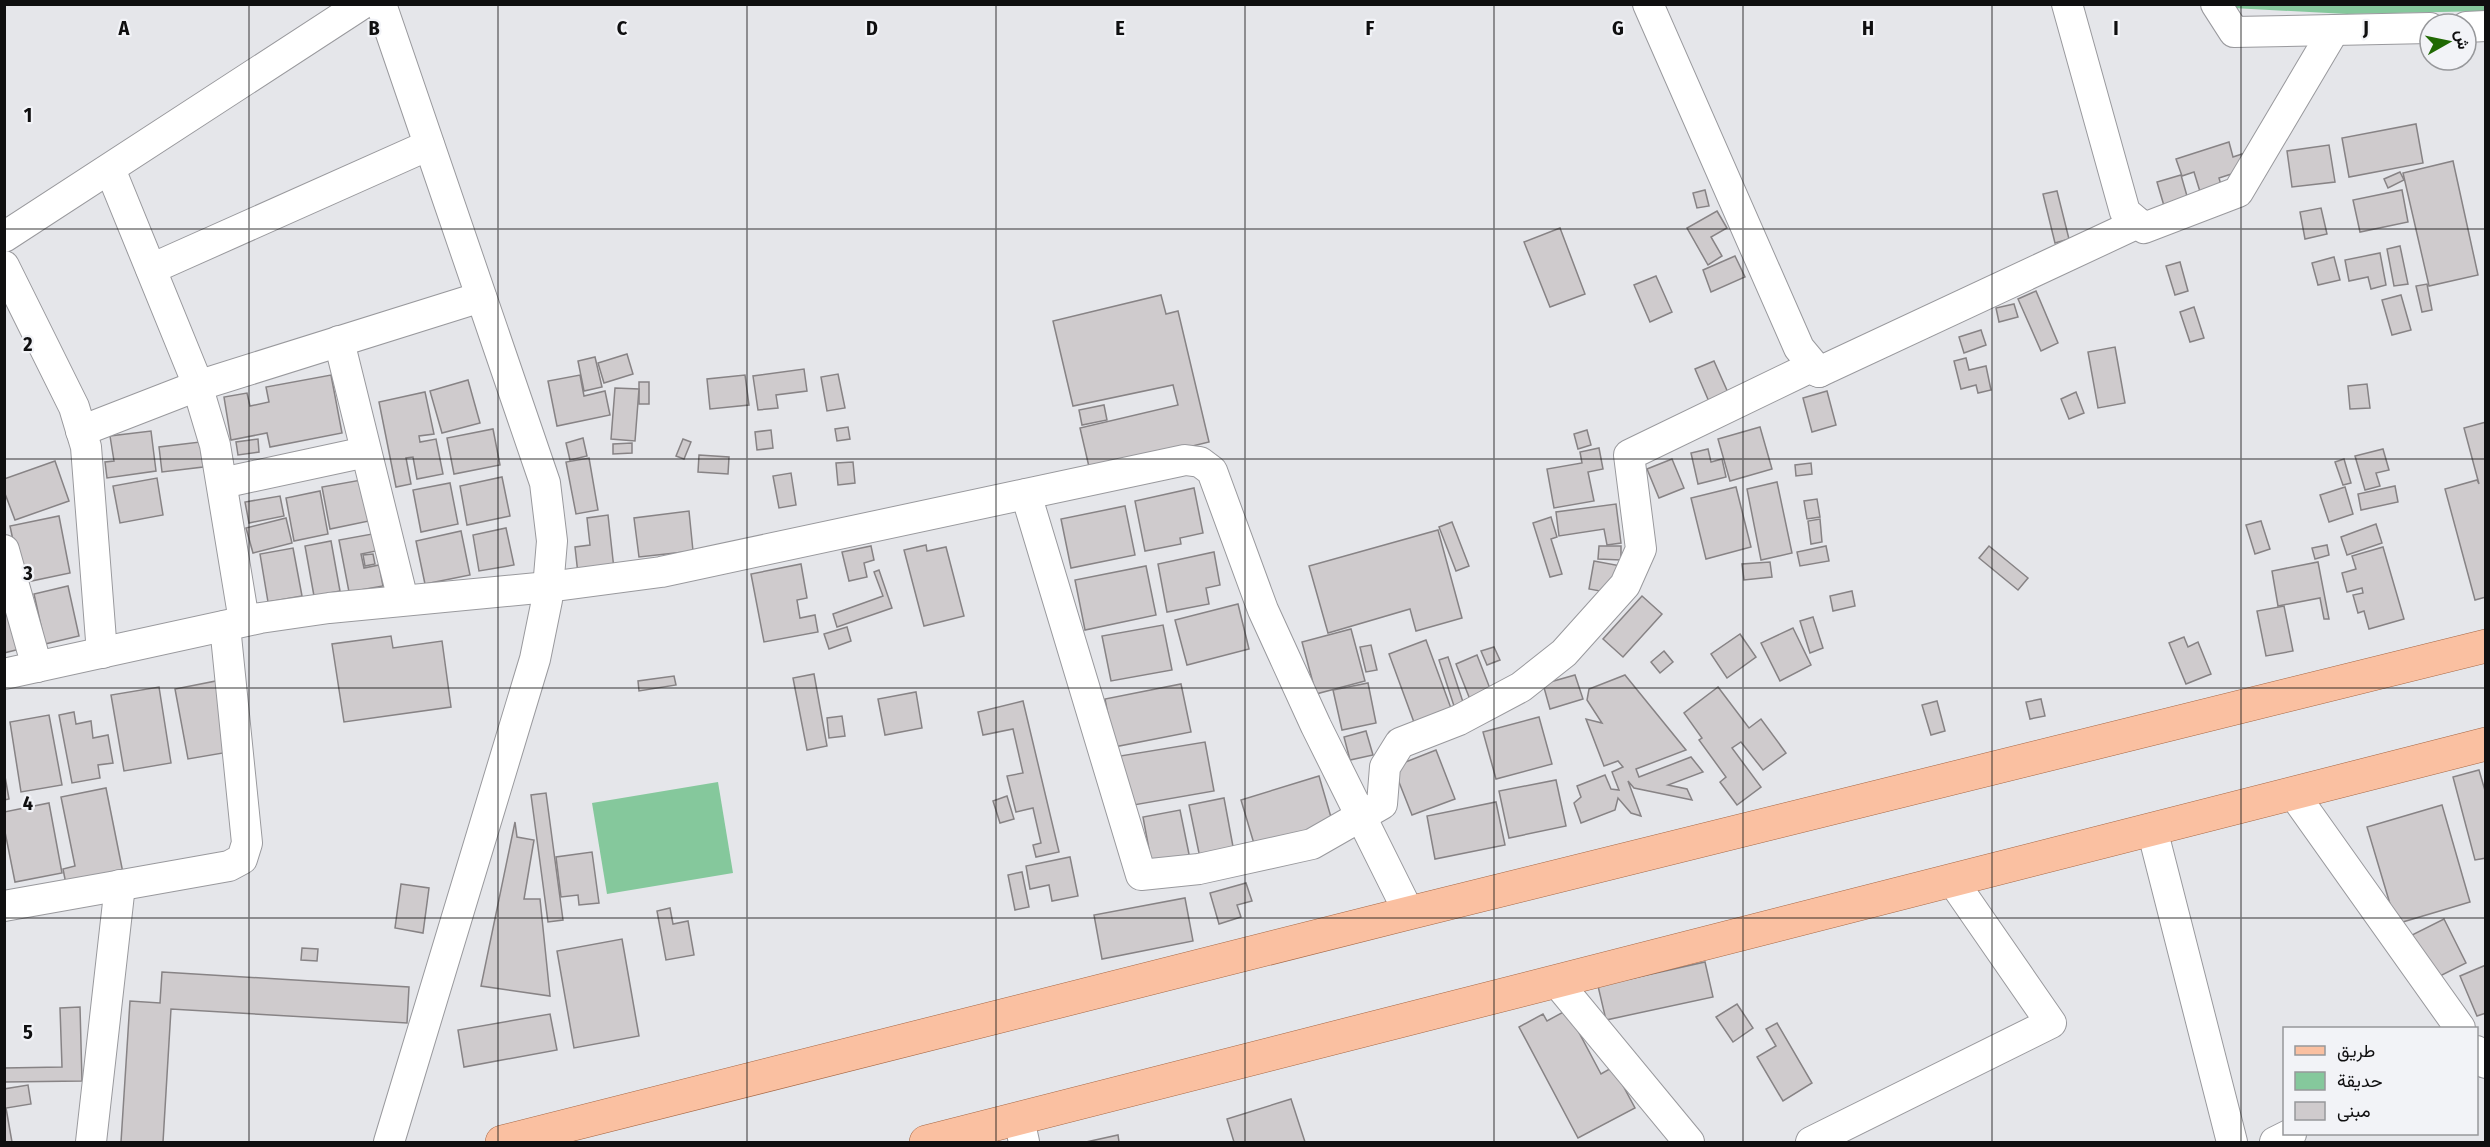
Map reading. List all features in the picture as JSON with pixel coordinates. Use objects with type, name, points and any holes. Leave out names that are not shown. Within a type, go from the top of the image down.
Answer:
[{"type":"main road","points":[[502,1143],[1409,913],[2486,646]]},
{"type":"main road","points":[[926,1143],[1022,1131],[1556,981],[2486,744]]},
{"type":"street","points":[[4,237],[362,4]]},
{"type":"street","points":[[381,4],[545,483],[552,541],[548,586],[535,659],[389,1143]]},
{"type":"street","points":[[1648,4],[1799,348],[1819,372]]},
{"type":"street","points":[[2067,4],[2125,212],[2144,228],[2238,192],[2334,30]]},
{"type":"street","points":[[2216,4],[2234,32],[2418,28]]},
{"type":"street","points":[[151,269],[429,145]]},
{"type":"street","points":[[4,906],[229,866],[242,859],[247,843],[235,623],[222,483],[215,445],[197,386],[110,169]]},
{"type":"street","points":[[1026,494],[1142,875],[1199,869],[1312,844],[1382,804],[1385,767],[1400,743],[1459,720],[1521,687],[1564,653],[1625,585],[1641,549],[1629,455],[1809,368],[1819,372],[2138,223]]},
{"type":"street","points":[[4,266],[74,407],[86,447],[102,653]]},
{"type":"street","points":[[81,431],[197,386],[481,297]]},
{"type":"street","points":[[339,341],[403,600]]},
{"type":"street","points":[[222,483],[366,452]]},
{"type":"street","points":[[4,674],[235,623],[329,608],[661,572],[1185,460],[1200,462],[1212,471],[1263,610],[1316,726],[1409,913]]},
{"type":"street","points":[[4,550],[37,667]]},
{"type":"street","points":[[2293,793],[2459,1027]]},
{"type":"street","points":[[2152,829],[2232,1143]]},
{"type":"street","points":[[1811,1143],[2051,1023],[1952,880]]},
{"type":"street","points":[[91,1143],[120,885]]},
{"type":"street","points":[[1556,981],[1689,1143]]},
{"type":"street","points":[[2276,1143],[2289,1135]]},
{"type":"green space","points":[[2485,4],[2486,11],[2347,14],[2214,7],[2214,5]]},
{"type":"green space","points":[[718,782],[733,873],[607,894],[592,803]]},
{"type":"building","points":[[2416,124],[2423,163],[2349,177],[2342,138]]},
{"type":"building","points":[[2229,142],[2233,157],[2245,153],[2250,168],[2219,178],[2223,192],[2202,198],[2194,172],[2182,176],[2176,159]]},
{"type":"building","points":[[2329,145],[2335,182],[2292,187],[2287,151]]},
{"type":"building","points":[[2453,161],[2478,275],[2429,286],[2403,173]]},
{"type":"building","points":[[2400,172],[2404,180],[2388,188],[2384,179]]},
{"type":"building","points":[[2181,175],[2191,210],[2167,216],[2157,182]]},
{"type":"building","points":[[1705,190],[1709,206],[1697,208],[1693,193]]},
{"type":"building","points":[[2402,190],[2408,222],[2360,232],[2353,200]]},
{"type":"building","points":[[2057,191],[2069,239],[2055,243],[2043,194]]},
{"type":"building","points":[[2321,208],[2327,234],[2305,239],[2300,212]]},
{"type":"building","points":[[1717,211],[1727,228],[1711,237],[1722,256],[1708,265],[1687,228]]},
{"type":"building","points":[[1560,228],[1585,294],[1550,307],[1524,242]]},
{"type":"building","points":[[2400,246],[2408,284],[2394,286],[2387,249]]},
{"type":"building","points":[[2380,253],[2386,285],[2371,289],[2368,277],[2349,281],[2345,260]]},
{"type":"building","points":[[1735,256],[1745,277],[1711,292],[1703,270]]},
{"type":"building","points":[[2334,257],[2340,280],[2318,285],[2312,263]]},
{"type":"building","points":[[2180,262],[2188,291],[2175,295],[2166,266]]},
{"type":"building","points":[[1656,276],[1672,312],[1650,322],[1634,285]]},
{"type":"building","points":[[2427,284],[2432,310],[2422,312],[2416,286]]},
{"type":"building","points":[[2036,291],[2058,343],[2041,351],[2018,299]]},
{"type":"building","points":[[1161,295],[1166,314],[1178,311],[1209,442],[1090,471],[1080,428],[1178,405],[1173,385],[1073,406],[1053,321]]},
{"type":"building","points":[[2401,295],[2411,330],[2392,335],[2382,300]]},
{"type":"building","points":[[2014,304],[2018,317],[1999,322],[1996,308]]},
{"type":"building","points":[[2194,307],[2204,338],[2190,342],[2180,312]]},
{"type":"building","points":[[1981,330],[1986,345],[1964,353],[1959,337]]},
{"type":"building","points":[[2115,347],[2125,403],[2098,408],[2088,352]]},
{"type":"building","points":[[627,354],[633,374],[604,383],[598,363]]},
{"type":"building","points":[[595,357],[602,387],[584,391],[578,361]]},
{"type":"building","points":[[1966,358],[1969,370],[1986,366],[1991,390],[1978,393],[1976,385],[1961,389],[1954,361]]},
{"type":"building","points":[[1714,361],[1729,395],[1710,404],[1695,369]]},
{"type":"building","points":[[804,369],[807,391],[776,395],[778,408],[758,410],[753,376]]},
{"type":"building","points":[[838,374],[845,408],[827,411],[821,377]]},
{"type":"building","points":[[331,375],[342,433],[270,447],[267,433],[231,440],[224,397],[247,393],[250,406],[269,402],[266,387]]},
{"type":"building","points":[[580,375],[584,396],[605,391],[610,415],[557,426],[548,381]]},
{"type":"building","points":[[745,375],[749,405],[710,409],[707,379]]},
{"type":"building","points":[[468,380],[480,423],[442,433],[430,391]]},
{"type":"building","points":[[639,382],[649,382],[649,404],[639,404]]},
{"type":"building","points":[[2367,384],[2370,408],[2350,409],[2348,386]]},
{"type":"building","points":[[615,388],[639,389],[635,441],[611,439]]},
{"type":"building","points":[[1827,391],[1836,425],[1812,432],[1803,398]]},
{"type":"building","points":[[425,392],[434,434],[419,436],[420,442],[436,439],[443,474],[417,479],[413,457],[406,458],[411,484],[396,487],[379,402]]},
{"type":"building","points":[[2076,392],[2084,413],[2069,419],[2061,399]]},
{"type":"building","points":[[1104,405],[1107,420],[1082,425],[1079,410]]},
{"type":"building","points":[[2486,422],[2486,597],[2475,600],[2445,489],[2477,480],[2479,484],[2464,428]]},
{"type":"building","points":[[848,427],[850,439],[837,441],[835,429]]},
{"type":"building","points":[[1760,427],[1772,469],[1730,481],[1718,439]]},
{"type":"building","points":[[493,429],[500,465],[454,474],[447,438]]},
{"type":"building","points":[[771,430],[773,448],[757,450],[755,432]]},
{"type":"building","points":[[1587,430],[1591,445],[1578,449],[1574,434]]},
{"type":"building","points":[[151,431],[156,471],[107,478],[105,462],[114,461],[110,436]]},
{"type":"building","points":[[583,438],[587,456],[570,460],[566,443]]},
{"type":"building","points":[[258,439],[259,452],[238,455],[236,442]]},
{"type":"building","points":[[683,439],[691,442],[684,459],[676,456]]},
{"type":"building","points":[[200,442],[203,467],[162,472],[159,447]]},
{"type":"building","points":[[632,443],[632,453],[613,454],[613,444]]},
{"type":"building","points":[[1599,448],[1603,469],[1588,472],[1594,501],[1554,508],[1547,469],[1582,463],[1580,452]]},
{"type":"building","points":[[1708,449],[1711,462],[1722,459],[1726,477],[1698,484],[1691,453]]},
{"type":"building","points":[[2383,449],[2389,470],[2376,473],[2380,486],[2365,490],[2355,456]]},
{"type":"building","points":[[699,455],[729,457],[728,474],[698,472]]},
{"type":"building","points":[[589,458],[598,510],[576,514],[566,462]]},
{"type":"building","points":[[1672,459],[1684,488],[1659,498],[1647,469]]},
{"type":"building","points":[[2344,459],[2351,483],[2343,485],[2335,462]]},
{"type":"building","points":[[55,461],[69,501],[15,520],[4,491],[4,479]]},
{"type":"building","points":[[853,462],[855,483],[838,485],[836,463]]},
{"type":"building","points":[[1811,463],[1812,474],[1796,476],[1795,465]]},
{"type":"building","points":[[791,473],[796,505],[779,508],[773,476]]},
{"type":"building","points":[[502,477],[510,516],[467,525],[460,486]]},
{"type":"building","points":[[157,478],[163,515],[120,523],[113,486]]},
{"type":"building","points":[[361,480],[369,521],[330,529],[322,487]]},
{"type":"building","points":[[1777,482],[1792,553],[1761,560],[1747,489]]},
{"type":"building","points":[[450,483],[458,524],[421,532],[413,490]]},
{"type":"building","points":[[2395,486],[2398,502],[2361,510],[2358,494]]},
{"type":"building","points":[[1736,487],[1751,547],[1706,559],[1691,498]]},
{"type":"building","points":[[2345,487],[2353,514],[2329,522],[2320,495]]},
{"type":"building","points":[[1194,488],[1203,533],[1180,538],[1181,544],[1145,551],[1135,501]]},
{"type":"building","points":[[320,491],[328,534],[294,541],[286,498]]},
{"type":"building","points":[[280,496],[284,516],[249,523],[245,502]]},
{"type":"building","points":[[1817,499],[1820,517],[1807,519],[1804,501]]},
{"type":"building","points":[[1616,504],[1621,543],[1607,545],[1604,529],[1559,536],[1556,512]]},
{"type":"building","points":[[1125,506],[1135,555],[1071,568],[1061,519]]},
{"type":"building","points":[[689,511],[693,551],[639,557],[634,518]]},
{"type":"building","points":[[608,515],[614,569],[578,574],[575,547],[590,545],[587,518]]},
{"type":"building","points":[[59,516],[70,573],[22,583],[10,526]]},
{"type":"building","points":[[1551,517],[1557,537],[1551,539],[1562,574],[1550,577],[1533,523]]},
{"type":"building","points":[[286,518],[292,543],[253,553],[246,528]]},
{"type":"building","points":[[1820,519],[1822,542],[1811,544],[1808,521]]},
{"type":"building","points":[[2261,521],[2270,549],[2255,554],[2246,525]]},
{"type":"building","points":[[1452,522],[1469,566],[1456,571],[1439,527]]},
{"type":"building","points":[[2376,524],[2382,543],[2347,555],[2341,537]]},
{"type":"building","points":[[506,528],[514,565],[479,571],[473,535]]},
{"type":"building","points":[[1438,530],[1462,618],[1416,631],[1410,609],[1328,633],[1309,566]]},
{"type":"building","points":[[461,531],[470,575],[425,584],[416,541]]},
{"type":"building","points":[[372,534],[376,551],[361,554],[364,568],[379,565],[383,586],[349,592],[339,540]]},
{"type":"building","points":[[331,541],[340,591],[314,596],[305,546]]},
{"type":"building","points":[[926,545],[927,551],[946,547],[964,616],[924,626],[904,550]]},
{"type":"building","points":[[2327,545],[2329,555],[2315,559],[2312,548]]},
{"type":"building","points":[[871,546],[874,560],[864,563],[867,577],[849,581],[842,552]]},
{"type":"building","points":[[1599,546],[1621,546],[1621,560],[1598,559]]},
{"type":"building","points":[[1826,546],[1829,561],[1800,566],[1797,552]]},
{"type":"building","points":[[1989,546],[2028,578],[2018,590],[1979,558]]},
{"type":"building","points":[[2383,547],[2404,619],[2369,629],[2364,611],[2358,613],[2353,595],[2363,593],[2362,588],[2347,592],[2342,573],[2356,569],[2352,556]]},
{"type":"building","points":[[293,548],[302,596],[268,602],[260,554]]},
{"type":"building","points":[[1214,552],[1220,585],[1206,588],[1209,604],[1167,612],[1158,564]]},
{"type":"building","points":[[373,554],[375,564],[365,566],[363,555]]},
{"type":"building","points":[[1594,561],[1621,566],[1616,594],[1589,589]]},
{"type":"building","points":[[1770,562],[1772,577],[1744,580],[1742,564]]},
{"type":"building","points":[[2318,562],[2329,619],[2324,619],[2320,598],[2278,606],[2272,571]]},
{"type":"building","points":[[801,564],[807,598],[797,600],[800,618],[815,615],[818,632],[764,642],[751,574]]},
{"type":"building","points":[[1146,566],[1156,615],[1085,630],[1075,580]]},
{"type":"building","points":[[879,570],[892,608],[837,627],[833,614],[883,596],[874,572]]},
{"type":"building","points":[[68,586],[79,636],[45,644],[34,594]]},
{"type":"building","points":[[1852,591],[1855,606],[1833,611],[1830,596]]},
{"type":"building","points":[[1642,596],[1662,614],[1623,657],[1603,639]]},
{"type":"building","points":[[4,600],[20,649],[4,653]]},
{"type":"building","points":[[1238,604],[1249,649],[1187,665],[1175,620]]},
{"type":"building","points":[[2284,606],[2293,651],[2266,656],[2257,611]]},
{"type":"building","points":[[1813,617],[1823,648],[1810,653],[1800,621]]},
{"type":"building","points":[[1163,625],[1172,670],[1111,681],[1102,636]]},
{"type":"building","points":[[847,627],[851,641],[829,649],[824,634]]},
{"type":"building","points":[[1793,628],[1811,665],[1780,681],[1761,643]]},
{"type":"building","points":[[1351,629],[1365,681],[1316,694],[1302,642]]},
{"type":"building","points":[[1740,634],[1756,657],[1727,678],[1711,654]]},
{"type":"building","points":[[391,636],[393,648],[442,641],[451,707],[344,722],[332,644]]},
{"type":"building","points":[[2184,637],[2188,647],[2198,642],[2211,674],[2186,684],[2169,643]]},
{"type":"building","points":[[1426,640],[1452,711],[1415,725],[1389,654]]},
{"type":"building","points":[[1371,645],[1377,670],[1366,672],[1360,647]]},
{"type":"building","points":[[1494,647],[1500,660],[1487,665],[1481,651]]},
{"type":"building","points":[[1664,651],[1673,662],[1660,673],[1651,662]]},
{"type":"building","points":[[1477,655],[1494,699],[1473,707],[1456,664]]},
{"type":"building","points":[[1448,657],[1463,702],[1454,706],[1439,660]]},
{"type":"building","points":[[814,674],[827,746],[807,750],[793,678]]},
{"type":"building","points":[[1575,675],[1583,699],[1550,709],[1543,684]]},
{"type":"building","points":[[1625,675],[1686,750],[1636,769],[1639,777],[1691,757],[1703,772],[1668,785],[1687,789],[1692,800],[1634,788],[1628,781],[1641,816],[1631,813],[1618,798],[1615,810],[1581,823],[1574,803],[1581,797],[1577,786],[1605,775],[1611,789],[1619,790],[1612,772],[1623,767],[1618,761],[1604,766],[1586,719],[1602,723],[1587,700],[1589,689]]},
{"type":"building","points":[[674,676],[676,685],[639,691],[638,681]]},
{"type":"building","points":[[216,681],[229,752],[188,759],[175,689]]},
{"type":"building","points":[[1368,683],[1376,723],[1342,730],[1333,690]]},
{"type":"building","points":[[1181,684],[1191,732],[1114,747],[1105,699]]},
{"type":"building","points":[[159,687],[171,763],[124,771],[111,695]]},
{"type":"building","points":[[1718,687],[1749,728],[1761,719],[1786,753],[1763,770],[1741,742],[1732,748],[1761,787],[1737,805],[1720,782],[1726,777],[1699,740],[1702,738],[1684,713]]},
{"type":"building","points":[[916,692],[922,728],[885,735],[878,699]]},
{"type":"building","points":[[2041,699],[2045,716],[2030,719],[2026,702]]},
{"type":"building","points":[[1023,701],[1059,852],[1036,857],[1033,845],[1041,843],[1033,808],[1016,812],[1007,776],[1023,773],[1013,729],[983,735],[978,712]]},
{"type":"building","points":[[1937,701],[1945,731],[1931,735],[1922,705]]},
{"type":"building","points":[[74,712],[76,724],[91,721],[93,738],[108,735],[113,763],[98,765],[100,778],[72,783],[59,715]]},
{"type":"building","points":[[49,715],[62,785],[21,792],[10,722]]},
{"type":"building","points":[[842,716],[845,736],[829,738],[827,718]]},
{"type":"building","points":[[1539,717],[1552,764],[1496,779],[1483,732]]},
{"type":"building","points":[[1366,731],[1373,755],[1350,760],[1344,737]]},
{"type":"building","points":[[1205,742],[1214,791],[1128,806],[1120,756]]},
{"type":"building","points":[[1436,750],[1455,799],[1412,815],[1393,767]]},
{"type":"building","points":[[2479,770],[2486,794],[2486,858],[2475,860],[2453,777]]},
{"type":"building","points":[[4,771],[9,799],[4,800]]},
{"type":"building","points":[[1319,776],[1333,824],[1255,847],[1241,800]]},
{"type":"building","points":[[1556,780],[1566,826],[1509,838],[1499,791]]},
{"type":"building","points":[[106,788],[123,873],[66,884],[63,869],[75,866],[61,797]]},
{"type":"building","points":[[546,793],[563,920],[548,922],[531,795]]},
{"type":"building","points":[[1007,796],[1014,819],[1000,823],[993,801]]},
{"type":"building","points":[[1224,798],[1234,852],[1200,858],[1189,805]]},
{"type":"building","points":[[1496,802],[1505,845],[1435,859],[1427,816]]},
{"type":"building","points":[[49,803],[62,873],[15,882],[4,827],[4,812]]},
{"type":"building","points":[[2442,805],[2470,902],[2396,924],[2367,827]]},
{"type":"building","points":[[1180,810],[1191,864],[1153,871],[1143,817]]},
{"type":"building","points":[[515,822],[517,837],[534,840],[524,899],[540,899],[550,996],[481,986]]},
{"type":"building","points":[[592,852],[599,903],[579,905],[578,895],[561,897],[556,857]]},
{"type":"building","points":[[1070,857],[1078,896],[1052,901],[1049,885],[1030,889],[1026,866]]},
{"type":"building","points":[[1022,872],[1029,907],[1015,910],[1008,875]]},
{"type":"building","points":[[1246,883],[1252,901],[1237,905],[1241,917],[1219,924],[1210,893]]},
{"type":"building","points":[[401,884],[429,888],[423,933],[395,928]]},
{"type":"building","points":[[1185,898],[1193,941],[1102,959],[1094,915]]},
{"type":"building","points":[[670,908],[673,924],[688,921],[694,955],[666,960],[657,911]]},
{"type":"building","points":[[2444,919],[2466,963],[2434,979],[2412,935]]},
{"type":"building","points":[[622,939],[639,1036],[574,1048],[557,951]]},
{"type":"building","points":[[302,948],[318,949],[317,961],[301,960]]},
{"type":"building","points":[[1705,962],[1713,997],[1606,1020],[1598,986]]},
{"type":"building","points":[[2486,965],[2486,1013],[2477,1016],[2460,976]]},
{"type":"building","points":[[162,972],[409,987],[407,1023],[171,1009],[163,1142],[121,1142],[130,1001],[160,1003]]},
{"type":"building","points":[[1737,1004],[1753,1028],[1733,1042],[1716,1017]]},
{"type":"building","points":[[80,1007],[82,1081],[4,1082],[4,1068],[62,1067],[60,1008]]},
{"type":"building","points":[[1567,1010],[1601,1074],[1613,1067],[1635,1108],[1578,1138],[1519,1027],[1543,1014],[1547,1021]]},
{"type":"building","points":[[550,1014],[557,1050],[464,1067],[458,1030]]},
{"type":"building","points":[[1777,1023],[1812,1083],[1783,1101],[1757,1057],[1776,1046],[1766,1029]]},
{"type":"building","points":[[28,1085],[31,1104],[6,1108],[12,1142],[4,1142],[4,1089]]},
{"type":"building","points":[[1291,1099],[1305,1142],[1234,1142],[1227,1119]]},
{"type":"building","points":[[1118,1135],[1119,1142],[1086,1142]]}]
